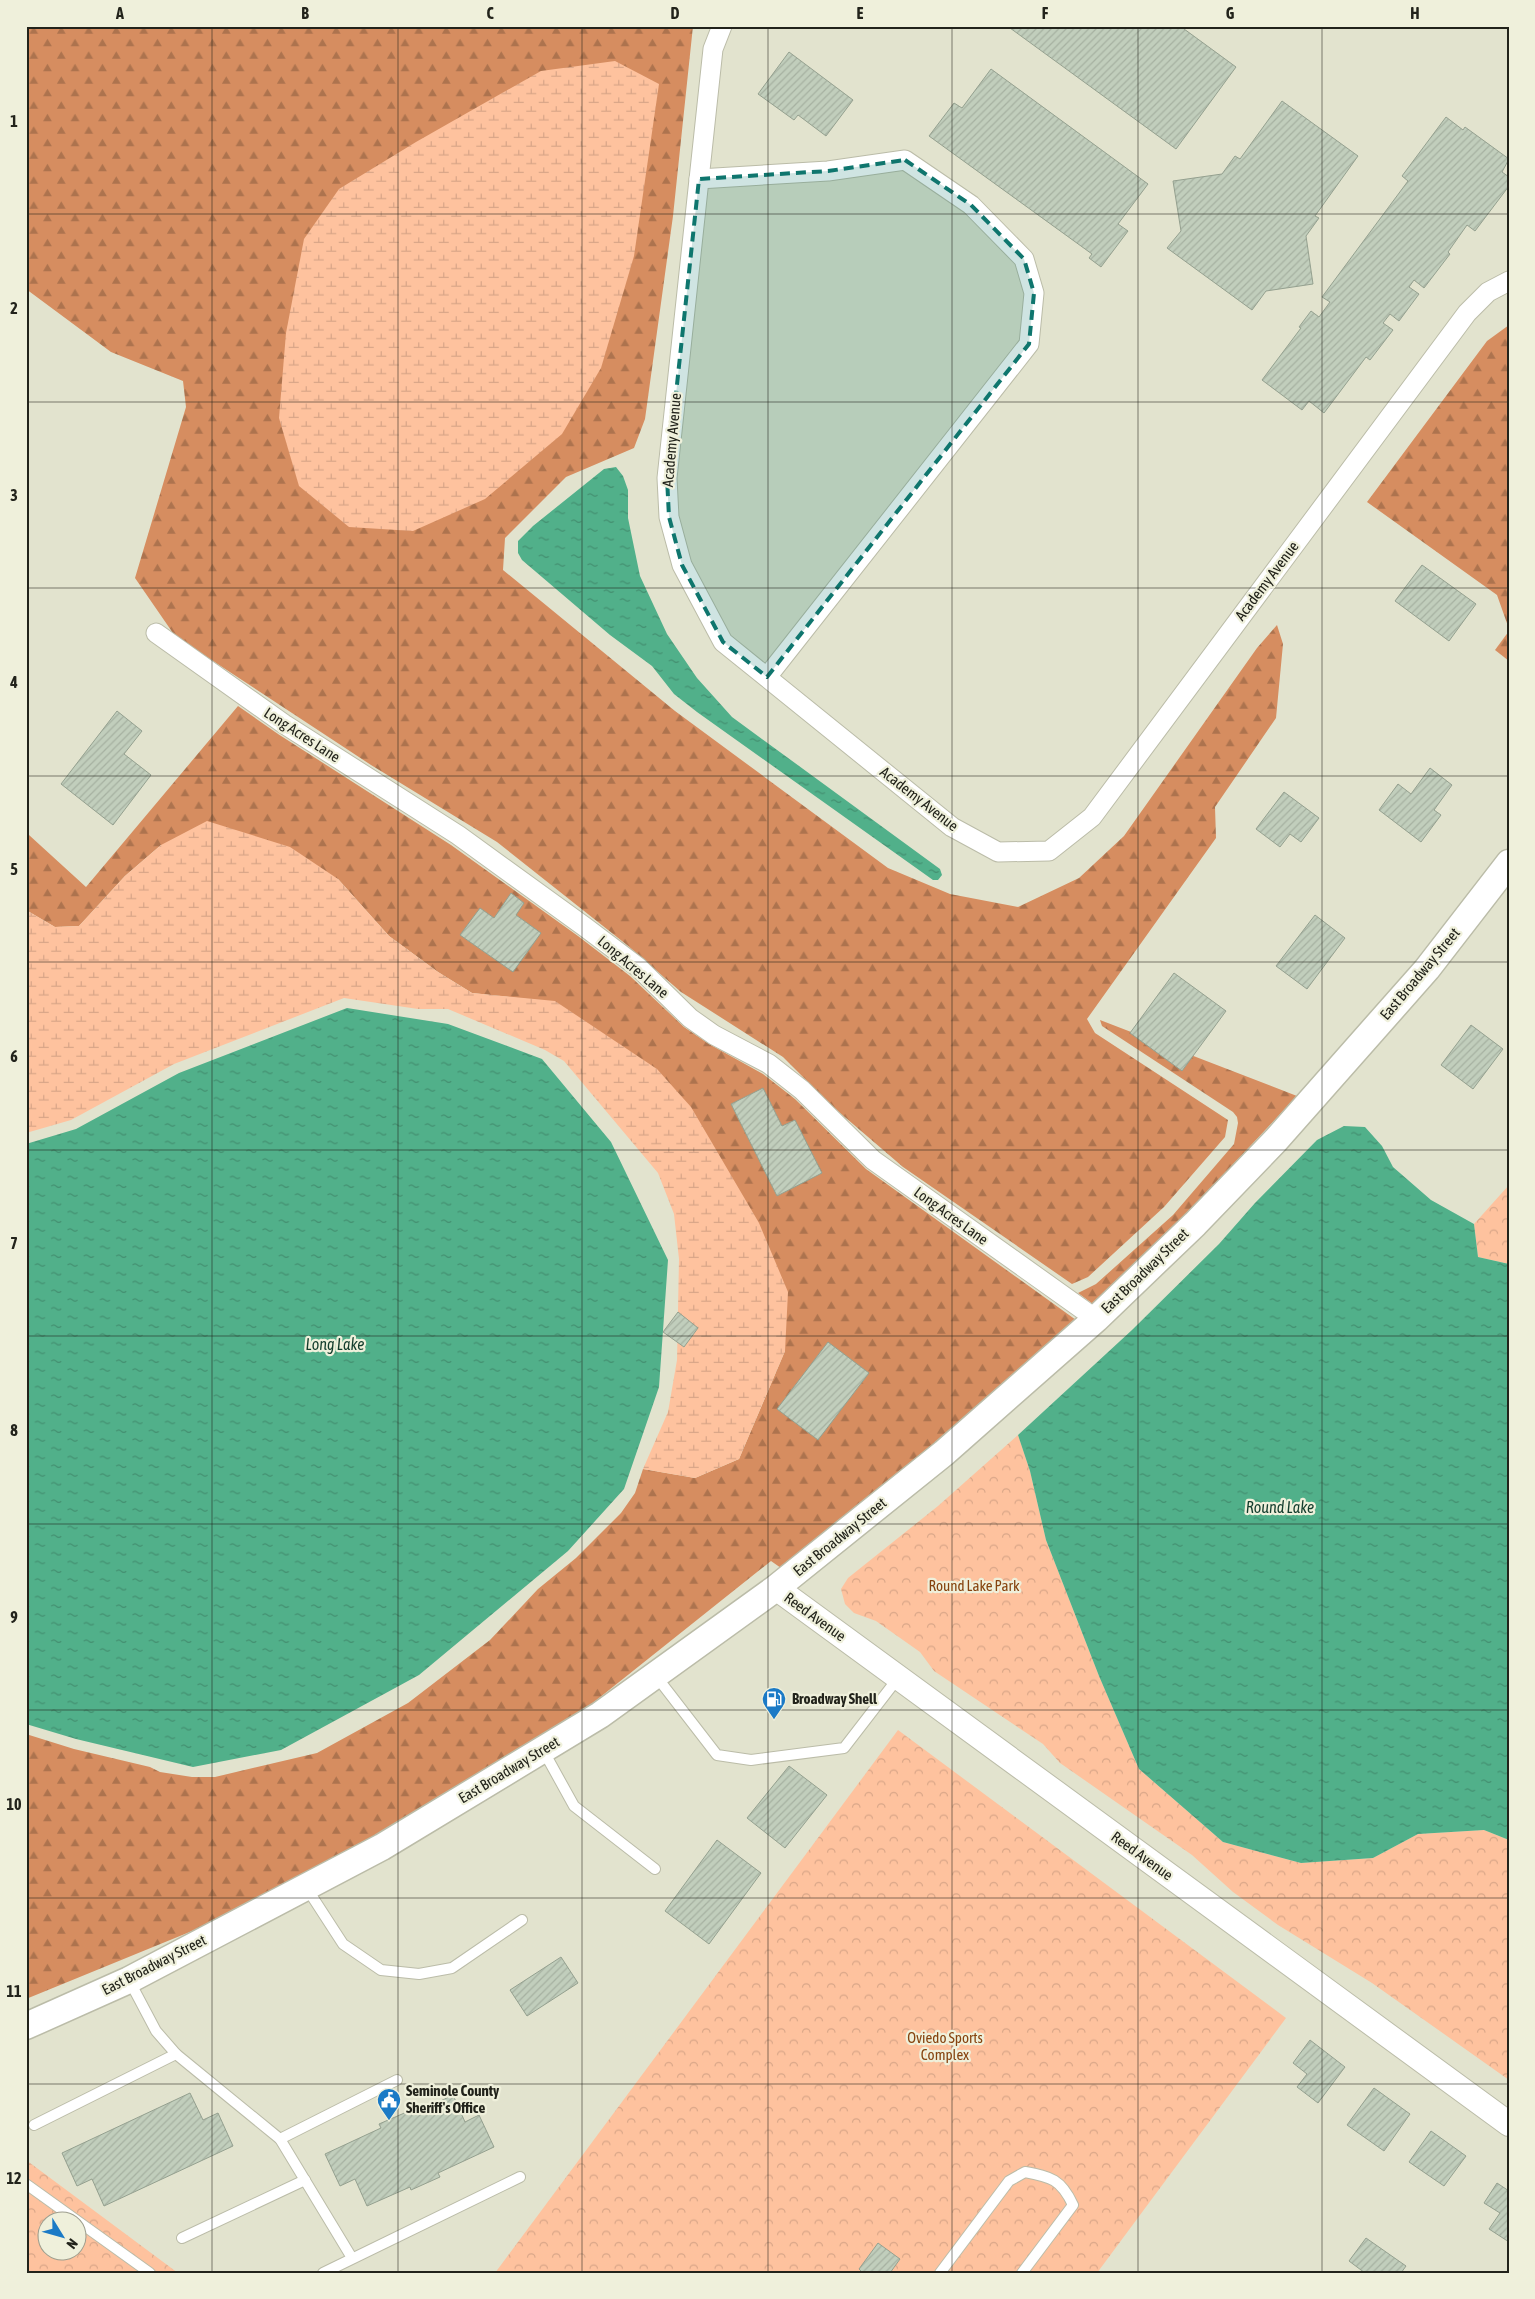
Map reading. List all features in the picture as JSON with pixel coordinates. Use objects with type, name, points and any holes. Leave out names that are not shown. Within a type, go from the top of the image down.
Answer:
[{"type":"main road","name":"East Broadway Street","points":[[26,2026],[128,1980],[382,1847],[600,1715],[776,1588],[944,1453],[1096,1319],[1195,1224],[1276,1140],[1427,969],[1509,863]]},
{"type":"street","name":"Academy Avenue","points":[[722,26],[713,49],[667,478],[669,517],[682,566],[723,642],[952,827],[998,852],[1049,851],[1092,817],[1467,313],[1488,292],[1509,282]]},
{"type":"street","points":[[699,179],[828,171],[905,160],[971,206],[1024,259],[1034,293],[1029,344],[767,677]]},
{"type":"street","name":"Long Acres Lane","points":[[156,633],[284,724],[458,835],[585,927],[638,967],[690,1018],[714,1035],[769,1064],[802,1090],[873,1160],[1096,1319]]},
{"type":"street","name":"Reed Avenue","points":[[776,1588],[1509,2124]]},
{"type":"lane","points":[[656,1675],[717,1755],[751,1760],[844,1748],[898,1678]]},
{"type":"lane","points":[[543,1750],[574,1806],[655,1869]]},
{"type":"lane","points":[[306,1886],[342,1944],[381,1970],[419,1974],[452,1968],[522,1920]]},
{"type":"lane","points":[[128,1980],[156,2031],[176,2054],[280,2138],[352,2258]]},
{"type":"lane","points":[[34,2126],[176,2054]]},
{"type":"lane","points":[[280,2138],[397,2080]]},
{"type":"lane","points":[[940,2273],[1009,2181],[1026,2172],[1050,2177],[1067,2191],[1073,2204],[1022,2273]]},
{"type":"lane","points":[[323,2273],[520,2177]]},
{"type":"lane","points":[[182,2238],[305,2180]]},
{"type":"lane","points":[[26,2184],[150,2273]]},
{"type":"highlighted area","points":[[905,160],[971,205],[1024,259],[1034,293],[1029,344],[767,677],[723,642],[682,565],[669,517],[667,478],[699,179],[828,171]]},
{"type":"green space","points":[[26,26],[693,26],[673,216],[645,419],[634,448],[566,477],[505,538],[503,570],[675,711],[888,868],[950,894],[1018,907],[1079,878],[1124,836],[1257,648],[1277,625],[1283,644],[1276,718],[1215,807],[1216,838],[1087,1019],[1095,1033],[1228,1120],[1225,1137],[1164,1207],[1088,1277],[1072,1284],[903,1167],[832,1106],[783,1057],[681,992],[627,945],[497,842],[371,765],[175,636],[135,578],[186,407],[183,381],[111,352],[26,289]]},
{"type":"green space","points":[[615,61],[659,84],[634,256],[601,368],[562,434],[485,499],[413,531],[349,527],[299,486],[279,418],[286,333],[304,239],[339,189],[416,142],[541,71]]},
{"type":"green space","points":[[1509,325],[1509,629],[1497,595],[1367,502],[1487,341]]},
{"type":"green space","points":[[1509,631],[1509,661],[1495,650]]},
{"type":"green space","points":[[238,706],[278,734],[451,845],[578,936],[630,976],[684,1027],[709,1044],[763,1074],[795,1099],[866,1169],[1076,1320],[936,1444],[781,1568],[771,1561],[584,1710],[375,1836],[197,1929],[26,1999],[26,1734],[74,1749],[150,1767],[160,1772],[192,1777],[215,1777],[317,1753],[408,1703],[490,1640],[538,1589],[576,1558],[621,1513],[635,1493],[643,1469],[695,1478],[739,1459],[785,1351],[555,1002],[472,993],[438,972],[389,936],[338,879],[161,845],[125,876],[79,926],[55,927],[26,910],[26,839],[29,835],[86,887]]},
{"type":"green space","points":[[207,821],[290,847],[338,879],[389,936],[438,972],[472,993],[555,1001],[657,1069],[691,1107],[759,1223],[788,1292],[785,1351],[739,1459],[695,1478],[643,1469],[668,1412],[677,1360],[679,1259],[674,1214],[658,1173],[564,1061],[545,1050],[448,1009],[418,1009],[344,998],[174,1064],[71,1120],[26,1133],[26,910],[55,927],[79,926],[125,876],[161,845]]},
{"type":"green space","points":[[1100,1020],[1297,1096],[1186,1215],[1093,1304],[1078,1293],[1096,1284],[1173,1215],[1234,1144],[1238,1123],[1237,1117],[1233,1112],[1102,1026]]},
{"type":"green space","points":[[1509,1185],[1509,1264],[1478,1257],[1474,1224]]},
{"type":"green space","name":"Round Lake Park","points":[[1018,1435],[1030,1471],[1046,1540],[1099,1676],[1139,1769],[1223,1842],[1301,1863],[1373,1858],[1418,1834],[1484,1830],[1509,1840],[1509,2080],[1372,1983],[1278,1925],[1233,1892],[1192,1855],[1060,1763],[1043,1744],[934,1671],[920,1652],[876,1621],[854,1613],[845,1604],[841,1589],[848,1578],[938,1506]]},
{"type":"green space","name":"Oviedo Sports Complex","points":[[898,1730],[1286,2018],[1097,2273],[495,2273]]},
{"type":"green space","points":[[26,2160],[178,2273],[26,2273]]},
{"type":"water","points":[[616,467],[623,476],[628,490],[628,518],[640,576],[667,634],[697,678],[732,717],[940,869],[942,875],[938,880],[933,880],[697,712],[674,694],[652,666],[610,635],[522,560],[518,553],[518,541],[533,526],[604,469]]},
{"type":"water","name":"Long Lake","points":[[347,1008],[448,1024],[542,1059],[611,1142],[668,1260],[659,1387],[624,1489],[568,1551],[419,1675],[281,1750],[193,1767],[76,1739],[26,1724],[26,1144],[76,1129],[179,1073]]},
{"type":"water","name":"Round Lake","points":[[1344,1126],[1365,1127],[1382,1146],[1393,1167],[1431,1200],[1474,1224],[1478,1257],[1509,1264],[1509,1840],[1484,1830],[1418,1834],[1373,1858],[1301,1863],[1223,1842],[1139,1769],[1099,1676],[1046,1540],[1030,1471],[1018,1435],[1132,1330],[1219,1244],[1255,1203],[1317,1140]]},
{"type":"building","points":[[1011,26],[1180,26],[1236,67],[1176,149],[1010,28]]},
{"type":"building","points":[[789,52],[853,100],[826,136],[798,115],[794,120],[758,94]]},
{"type":"building","points":[[991,69],[1148,184],[1118,224],[1128,231],[1101,267],[1089,258],[1092,254],[929,136],[954,103],[962,108]]},
{"type":"building","points":[[1282,101],[1358,156],[1315,216],[1319,218],[1306,236],[1313,284],[1266,291],[1252,310],[1167,248],[1181,231],[1173,181],[1222,174],[1235,156],[1240,159]]},
{"type":"building","points":[[1446,117],[1463,130],[1465,127],[1509,159],[1502,172],[1509,177],[1509,186],[1475,231],[1467,225],[1448,252],[1450,254],[1424,288],[1414,280],[1409,287],[1419,294],[1399,321],[1390,314],[1383,323],[1393,330],[1370,360],[1366,357],[1324,413],[1309,401],[1302,410],[1262,380],[1301,328],[1299,327],[1311,311],[1319,317],[1330,302],[1322,297],[1408,181],[1402,176]]},
{"type":"building","points":[[1422,565],[1476,604],[1449,641],[1395,601]]},
{"type":"building","points":[[117,711],[142,731],[124,754],[151,775],[113,825],[61,784]]},
{"type":"building","points":[[1430,768],[1452,785],[1434,810],[1441,815],[1421,842],[1379,810],[1398,784],[1411,794]]},
{"type":"building","points":[[1284,792],[1319,818],[1301,842],[1290,834],[1280,847],[1256,829]]},
{"type":"building","points":[[511,893],[524,903],[516,915],[541,933],[513,972],[460,935],[480,908],[494,918]]},
{"type":"building","points":[[1315,915],[1345,938],[1307,989],[1276,966]]},
{"type":"building","points":[[1174,973],[1226,1011],[1182,1071],[1130,1033]]},
{"type":"building","points":[[1471,1025],[1503,1049],[1473,1089],[1441,1065]]},
{"type":"building","points":[[763,1088],[782,1126],[795,1120],[822,1173],[777,1196],[731,1104]]},
{"type":"building","points":[[678,1312],[698,1328],[684,1347],[663,1332]]},
{"type":"building","points":[[828,1342],[869,1373],[818,1440],[777,1409]]},
{"type":"building","points":[[789,1766],[827,1795],[785,1848],[747,1818]]},
{"type":"building","points":[[717,1840],[761,1873],[709,1944],[665,1911]]},
{"type":"building","points":[[561,1957],[578,1983],[527,2016],[510,1990]]},
{"type":"building","points":[[1310,2040],[1345,2067],[1318,2103],[1297,2087],[1307,2074],[1293,2063]]},
{"type":"building","points":[[1374,2088],[1410,2114],[1384,2151],[1347,2125]]},
{"type":"building","points":[[190,2093],[203,2120],[218,2113],[233,2146],[104,2206],[92,2179],[77,2186],[62,2153]]},
{"type":"building","points":[[453,2095],[465,2122],[479,2115],[494,2147],[438,2173],[440,2177],[411,2190],[410,2187],[367,2206],[355,2179],[340,2186],[325,2154],[381,2128],[379,2124],[409,2111],[411,2115]]},
{"type":"building","points":[[1431,2131],[1466,2156],[1444,2186],[1409,2162]]},
{"type":"building","points":[[1497,2183],[1509,2191],[1509,2242],[1489,2229],[1500,2213],[1484,2203]]},
{"type":"building","points":[[1366,2238],[1406,2266],[1401,2273],[1365,2273],[1349,2261]]},
{"type":"building","points":[[878,2243],[900,2259],[890,2273],[863,2273],[859,2269]]},
{"type":"place","name":"Broadway Shell","points":[[774,1720]]},
{"type":"place","name":"Seminole County Sheriff's Office","points":[[389,2121]]}]
